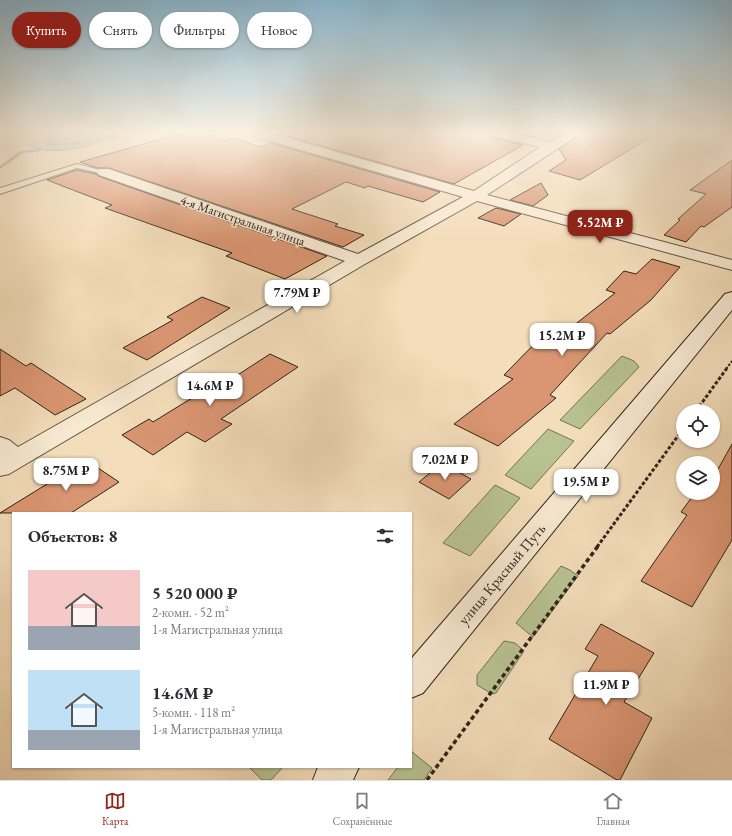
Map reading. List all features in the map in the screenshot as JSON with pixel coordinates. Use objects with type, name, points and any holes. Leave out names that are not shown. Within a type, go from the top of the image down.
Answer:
[{"type":"street","points":[[380,168],[476,196],[732,265]]},
{"type":"street","points":[[6,457],[476,196],[517,168]]},
{"type":"street","name":"4-я Магистральная улица","points":[[104,172],[359,260]]},
{"type":"street","name":"улица Красный Путь","points":[[412,682],[732,298]]},
{"type":"street","points":[[331,780],[340,768]]},
{"type":"lane","points":[[0,191],[68,168]]},
{"type":"lane","points":[[88,168],[104,172]]},
{"type":"path","points":[[701,404],[732,361]]},
{"type":"path","points":[[427,780],[676,439]]},
{"type":"green space","points":[[622,356],[634,361],[639,367],[580,429],[560,420]]},
{"type":"green space","points":[[548,429],[574,441],[531,489],[505,475]]},
{"type":"green space","points":[[495,485],[520,498],[470,556],[443,543]]},
{"type":"green space","points":[[561,566],[578,576],[533,637],[516,623]]},
{"type":"green space","points":[[504,641],[515,643],[524,651],[496,693],[492,694],[477,685],[477,675]]},
{"type":"green space","points":[[412,752],[432,768],[424,780],[388,780],[397,768],[412,768]]},
{"type":"green space","points":[[250,768],[282,768],[271,780],[262,780]]},
{"type":"building","points":[[110,168],[359,168],[440,192],[423,202],[368,186],[365,188],[346,182],[292,209],[338,224],[335,226],[364,235],[343,247]]},
{"type":"building","points":[[400,168],[482,168],[454,184]]},
{"type":"building","points":[[553,168],[599,168],[580,180],[549,171]]},
{"type":"building","points":[[720,168],[732,168],[732,207],[704,227],[701,226],[686,242],[664,235],[680,220],[678,219],[706,194],[690,190]]},
{"type":"building","points":[[77,170],[96,174],[98,176],[327,256],[285,279],[226,256],[232,253],[105,208],[112,205],[47,180]]},
{"type":"building","points":[[541,183],[548,195],[533,206],[510,200]]},
{"type":"building","points":[[496,208],[521,214],[504,226],[478,218]]},
{"type":"building","points":[[652,259],[680,267],[651,300],[610,334],[607,333],[550,395],[556,398],[498,446],[454,424],[513,379],[504,375],[546,332],[559,337],[615,293],[606,290],[624,271],[636,274]]},
{"type":"building","points":[[202,297],[230,308],[147,360],[123,348],[173,320],[167,317]]},
{"type":"building","points":[[0,349],[26,366],[31,363],[86,399],[55,415],[15,388],[0,396]]},
{"type":"building","points":[[270,354],[298,367],[221,419],[232,424],[205,442],[187,432],[153,455],[122,435],[149,419],[153,422],[231,374],[236,376]]},
{"type":"building","points":[[732,444],[732,540],[692,607],[641,581],[687,515],[681,512],[690,500],[720,500],[720,465]]},
{"type":"building","points":[[86,460],[119,482],[73,512],[0,513]]},
{"type":"building","points":[[442,463],[471,479],[449,499],[419,482]]},
{"type":"building","points":[[601,624],[654,653],[624,702],[652,718],[620,780],[617,780],[549,739],[598,656],[585,649]]}]
